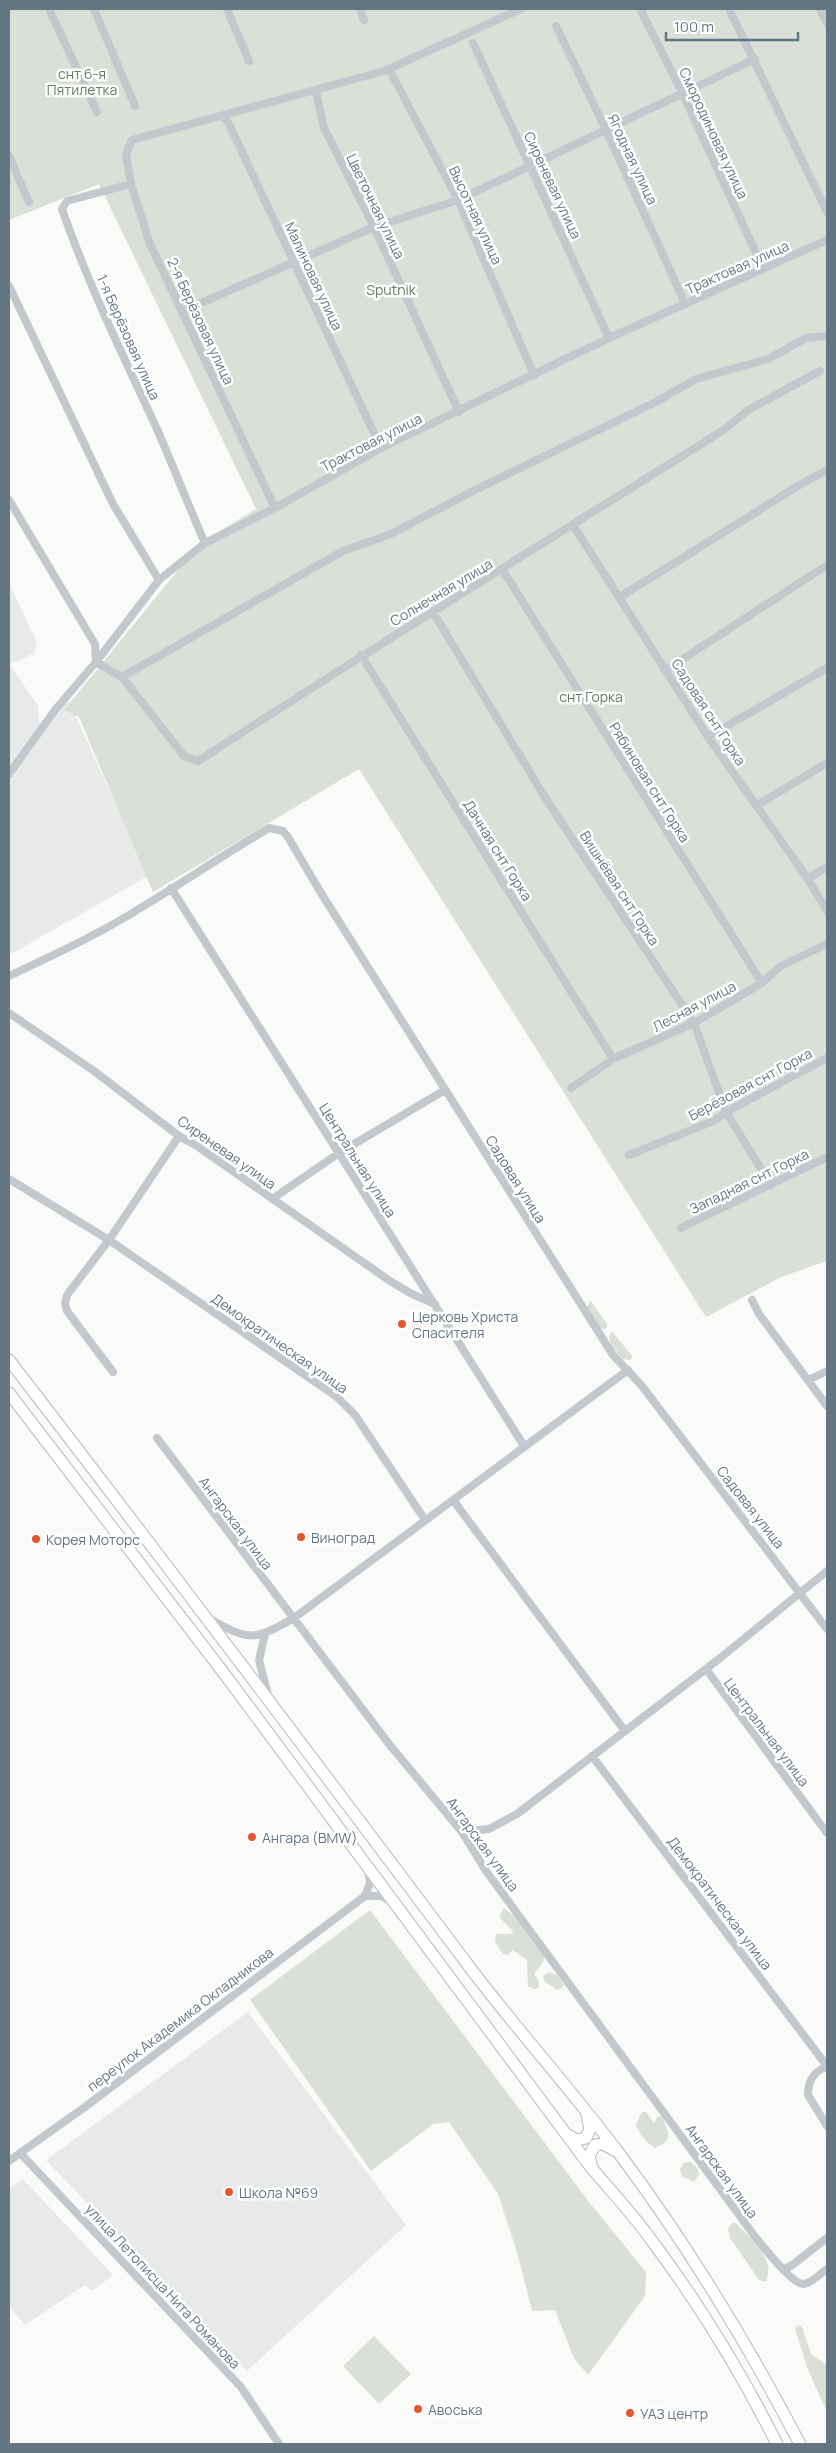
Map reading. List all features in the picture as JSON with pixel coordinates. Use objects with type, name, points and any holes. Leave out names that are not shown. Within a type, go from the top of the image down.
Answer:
[{"type":"main road","points":[[9,1360],[269,1700],[478,1978],[620,2155],[708,2282],[770,2387],[800,2444]]},
{"type":"main road","points":[[9,1393],[12,1401],[218,1664],[564,2133],[594,2172],[651,2239],[714,2330],[754,2398],[777,2444]]},
{"type":"main road","points":[[564,2133],[577,2140],[586,2138],[590,2123],[584,2108]]},
{"type":"main road","points":[[594,2172],[589,2156],[595,2145],[609,2146],[620,2155]]},
{"type":"street","points":[[49,9],[96,112]]},
{"type":"street","points":[[94,9],[135,106]]},
{"type":"street","points":[[227,9],[249,61]]},
{"type":"street","points":[[360,9],[364,20]]},
{"type":"street","points":[[222,116],[389,69],[521,9]]},
{"type":"street","name":"Смородиновая улица","points":[[640,9],[682,92],[763,268]]},
{"type":"street","points":[[729,9],[755,59],[827,212]]},
{"type":"street","points":[[820,9],[827,23]]},
{"type":"street","name":"Ягодная улица","points":[[556,26],[685,303]]},
{"type":"street","name":"Сиреневая улица","points":[[473,44],[609,338]]},
{"type":"street","points":[[183,311],[374,226],[458,200],[755,59]]},
{"type":"street","name":"Высотная улица","points":[[389,69],[458,200],[534,375]]},
{"type":"street","name":"Цветочная улица","points":[[316,91],[324,128],[374,226],[460,412]]},
{"type":"street","name":"2-я Берёзовая улица","points":[[222,116],[132,140],[126,154],[131,184],[150,244],[275,508]]},
{"type":"street","name":"Малиновая улица","points":[[222,116],[228,122],[381,448]]},
{"type":"street","points":[[9,156],[29,202]]},
{"type":"street","name":"1-я Берёзовая улица","points":[[131,184],[67,201],[62,209],[76,249],[105,317],[156,428],[205,543]]},
{"type":"street","name":"Трактовая улица","points":[[9,774],[55,710],[96,662],[159,580],[205,543],[275,508],[381,448],[460,412],[609,338],[827,240]]},
{"type":"street","points":[[9,286],[113,504],[159,580]]},
{"type":"street","points":[[122,677],[343,551],[391,534],[479,488],[631,415],[696,379],[768,359],[806,338],[827,336]]},
{"type":"street","name":"Солнечная улица","points":[[96,662],[122,677],[184,756],[198,761],[361,655],[725,429],[748,410],[820,371]]},
{"type":"street","points":[[620,597],[798,486],[827,470]]},
{"type":"street","points":[[9,500],[95,644],[96,662]]},
{"type":"street","name":"Садовая снт Горка","points":[[573,525],[708,737],[808,879],[827,911]]},
{"type":"street","points":[[666,670],[827,565]]},
{"type":"street","name":"Рябиновая снт Горка","points":[[502,569],[762,983]]},
{"type":"street","name":"Вишнёвая снт Горка","points":[[433,612],[546,799],[694,1023],[726,1112],[771,1185]]},
{"type":"street","name":"Дачная снт Горка","points":[[361,655],[614,1059]]},
{"type":"street","points":[[708,737],[827,668]]},
{"type":"street","points":[[756,806],[827,763]]},
{"type":"street","name":"Садовая улица","points":[[9,976],[104,929],[269,828],[283,831],[292,842],[445,1090],[607,1346],[628,1370],[802,1593],[827,1629]]},
{"type":"street","points":[[808,879],[827,867]]},
{"type":"street","name":"Центральная улица","points":[[171,888],[339,1153],[404,1260],[435,1304],[524,1446]]},
{"type":"street","name":"Лесная улица","points":[[571,1088],[614,1059],[694,1023],[762,983],[781,966],[827,944]]},
{"type":"street","name":"Сиреневая улица","points":[[9,1013],[94,1071],[179,1136],[197,1146],[390,1281],[412,1294],[435,1304]]},
{"type":"street","name":"Берёзовая снт Горка","points":[[629,1155],[716,1120],[726,1112],[827,1058]]},
{"type":"street","points":[[272,1199],[339,1153],[445,1090]]},
{"type":"street","points":[[113,1372],[67,1311],[65,1304],[67,1295],[109,1240],[179,1136]]},
{"type":"street","name":"Западная снт Горка","points":[[681,1228],[827,1157]]},
{"type":"street","name":"Демократическая улица","points":[[9,1179],[109,1240],[337,1397],[360,1423],[425,1520]]},
{"type":"street","points":[[752,1300],[827,1406]]},
{"type":"street","points":[[206,1617],[244,1635],[254,1637],[265,1634],[294,1618],[628,1370]]},
{"type":"street","points":[[808,1380],[827,1371]]},
{"type":"street","name":"Ангарская улица","points":[[157,1438],[389,1744],[462,1832],[486,1871],[743,2222],[794,2282],[803,2285],[827,2269]]},
{"type":"street","points":[[454,1500],[625,1731]]},
{"type":"street","points":[[462,1832],[489,1829],[529,1805],[706,1670],[827,1571]]},
{"type":"street","points":[[265,1634],[259,1660],[269,1700]]},
{"type":"street","name":"Центральная улица","points":[[706,1670],[827,1833]]},
{"type":"street","name":"Демократическая улица","points":[[592,1756],[827,2067]]},
{"type":"street","points":[[368,1867],[370,1883],[365,1896],[381,1896],[396,1904]]},
{"type":"street","name":"переулок Академика Окладникова","points":[[9,2161],[365,1896]]},
{"type":"street","points":[[827,2067],[812,2077],[808,2095],[827,2126]]},
{"type":"street","name":"улица Летописца Нита Романова","points":[[20,2154],[241,2387],[279,2444]]},
{"type":"street","points":[[783,2269],[791,2266],[827,2238]]},
{"type":"shaded area","points":[[9,583],[37,643],[34,653],[10,665],[38,706],[40,730],[67,697],[148,876],[9,955]]},
{"type":"shaded area","name":"Школа №69","points":[[248,2012],[406,2225],[247,2371],[46,2160]]},
{"type":"shaded area","points":[[23,2179],[113,2275],[92,2291],[85,2285],[25,2325],[9,2307],[9,2189]]},
{"type":"green space","points":[[9,9],[827,9],[827,1261],[781,1277],[706,1317],[359,769],[153,892],[79,717],[64,710],[200,543],[256,509],[99,184],[9,220]]},
{"type":"green space","points":[[590,1300],[607,1324],[607,1328],[600,1328],[587,1308]]},
{"type":"green space","points":[[612,1331],[632,1356],[631,1360],[622,1359],[612,1346],[609,1336]]},
{"type":"green space","points":[[504,1908],[515,1917],[544,1956],[543,1962],[534,1974],[539,1981],[539,1988],[534,1989],[528,1986],[527,1960],[513,1950],[507,1955],[503,1954],[495,1942],[496,1934],[512,1934],[513,1931],[499,1917]]},
{"type":"green space","points":[[370,1910],[589,2202],[646,2272],[645,2296],[588,2375],[574,2358],[555,2310],[532,2311],[517,2252],[498,2194],[449,2122],[433,2124],[371,2171],[250,2000]]},
{"type":"green space","points":[[550,1972],[557,1975],[564,1985],[562,1988],[557,1990],[544,1981],[543,1976]]},
{"type":"green space","points":[[642,2112],[646,2112],[654,2123],[658,2116],[663,2117],[668,2138],[655,2148],[644,2138],[636,2125]]},
{"type":"green space","points":[[691,2162],[698,2169],[699,2175],[694,2182],[682,2176],[680,2169],[684,2163]]},
{"type":"green space","points":[[732,2223],[736,2223],[765,2257],[768,2265],[766,2282],[759,2280],[730,2238],[728,2229]]},
{"type":"green space","points":[[798,2325],[802,2327],[811,2354],[827,2365],[827,2412],[808,2370],[795,2329]]},
{"type":"green space","points":[[374,2336],[411,2374],[379,2404],[343,2366]]},
{"type":"place","name":"Церковь Христа Спасителя","points":[[402,1324]]},
{"type":"place","name":"Виноград","points":[[301,1537]]},
{"type":"place","name":"Корея Моторс","points":[[36,1539]]},
{"type":"place","name":"Ангара (BMW)","points":[[252,1837]]},
{"type":"place","name":"Школа №69","points":[[229,2192]]},
{"type":"place","name":"Авоська","points":[[418,2409]]},
{"type":"place","name":"УАЗ центр","points":[[630,2413]]},
{"type":"park label","name":"снт 6-я Пятилетка","points":[[82,82]]},
{"type":"park label","name":"Sputnik","points":[[391,289]]},
{"type":"park label","name":"снт Горка","points":[[591,696]]}]
